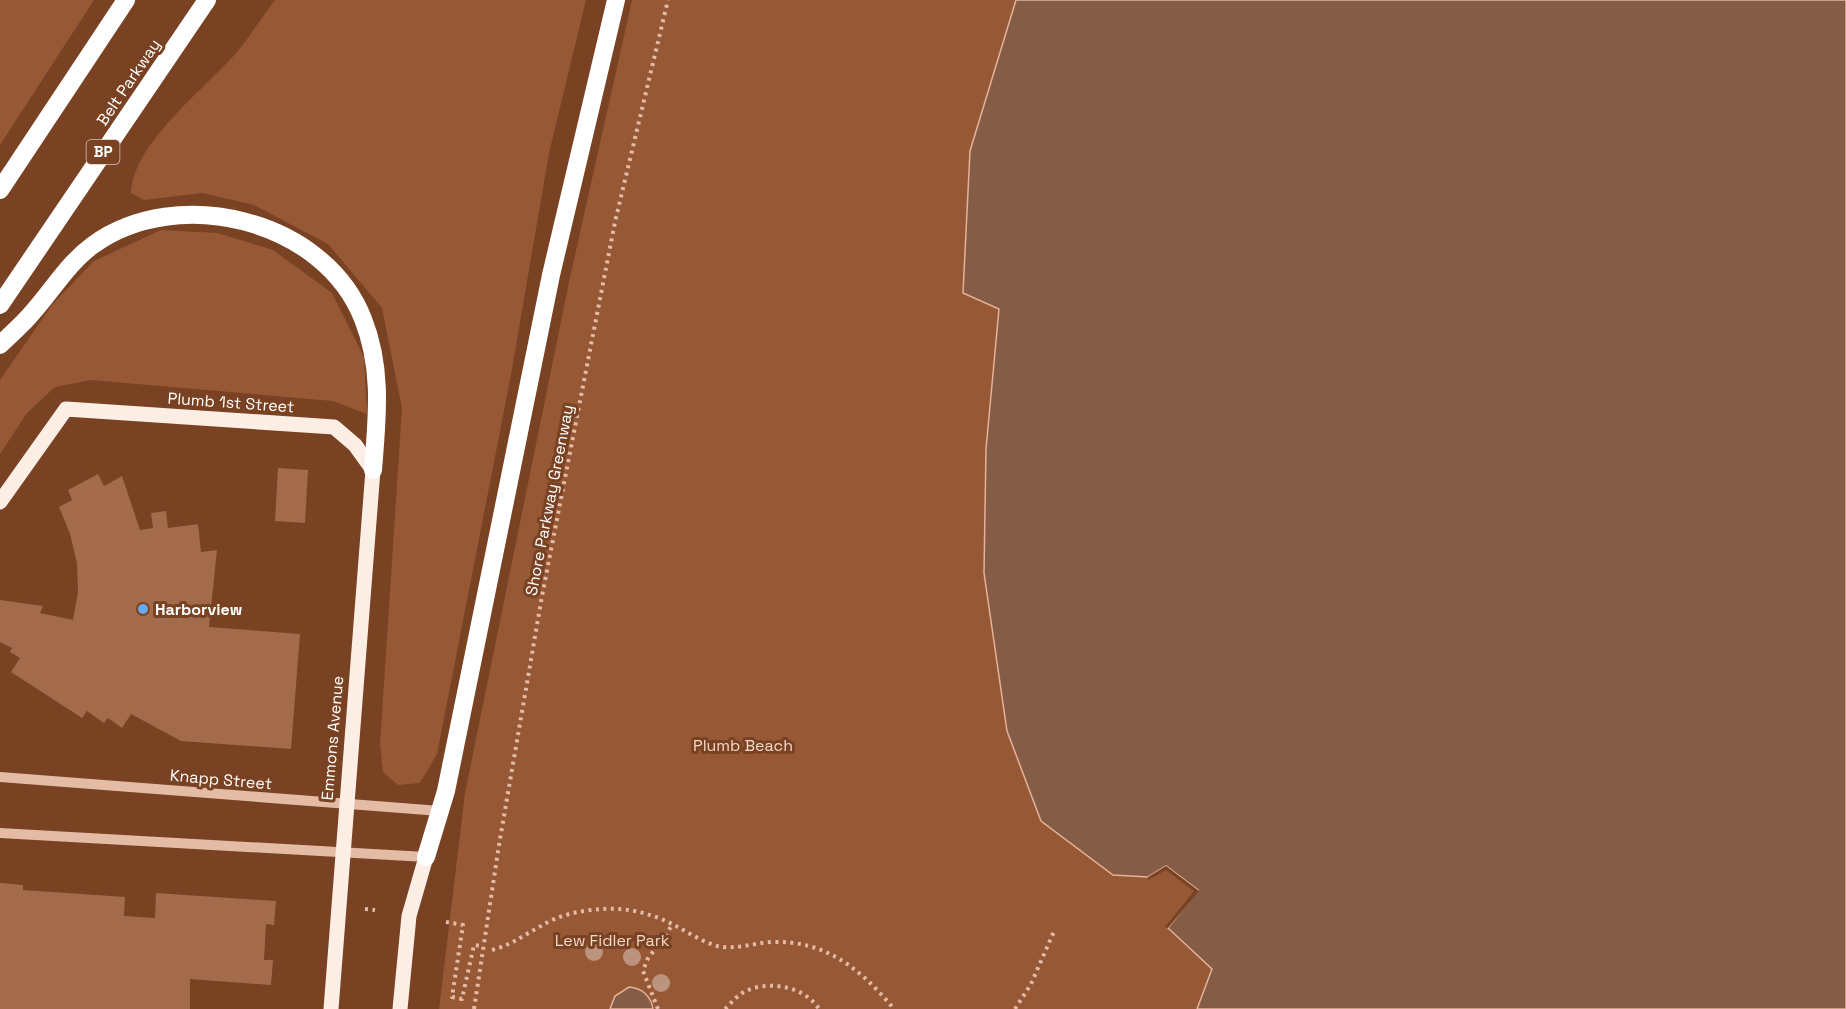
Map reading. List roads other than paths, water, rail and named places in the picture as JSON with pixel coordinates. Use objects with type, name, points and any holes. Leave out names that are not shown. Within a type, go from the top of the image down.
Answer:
[{"type":"highway","points":[[0,190],[126,0]]},
{"type":"highway","name":"Belt Parkway","points":[[0,305],[207,0]]},
{"type":"highway","points":[[426,857],[440,811],[551,275],[616,0]]},
{"type":"highway","points":[[0,345],[31,315],[73,264],[93,245],[146,219],[205,214],[255,225],[300,244],[326,265],[347,290],[363,317],[375,355],[379,393],[373,470]]},
{"type":"main road","name":"Plumb 1st Street","points":[[0,502],[66,409],[334,427],[355,445],[373,470]]},
{"type":"main road","name":"Emmons Avenue","points":[[331,1009],[341,854],[373,470]]},
{"type":"main road","points":[[400,1009],[410,916],[426,857]]},
{"type":"street","name":"Knapp Street","points":[[0,777],[440,811]]},
{"type":"street","points":[[0,833],[426,857]]},
{"type":"place","name":"Harborview","points":[[143,609]]},
{"type":"park label","name":"Plumb Beach","points":[[743,745]]},
{"type":"park label","name":"Lew Fidler Park","points":[[612,940]]}]
